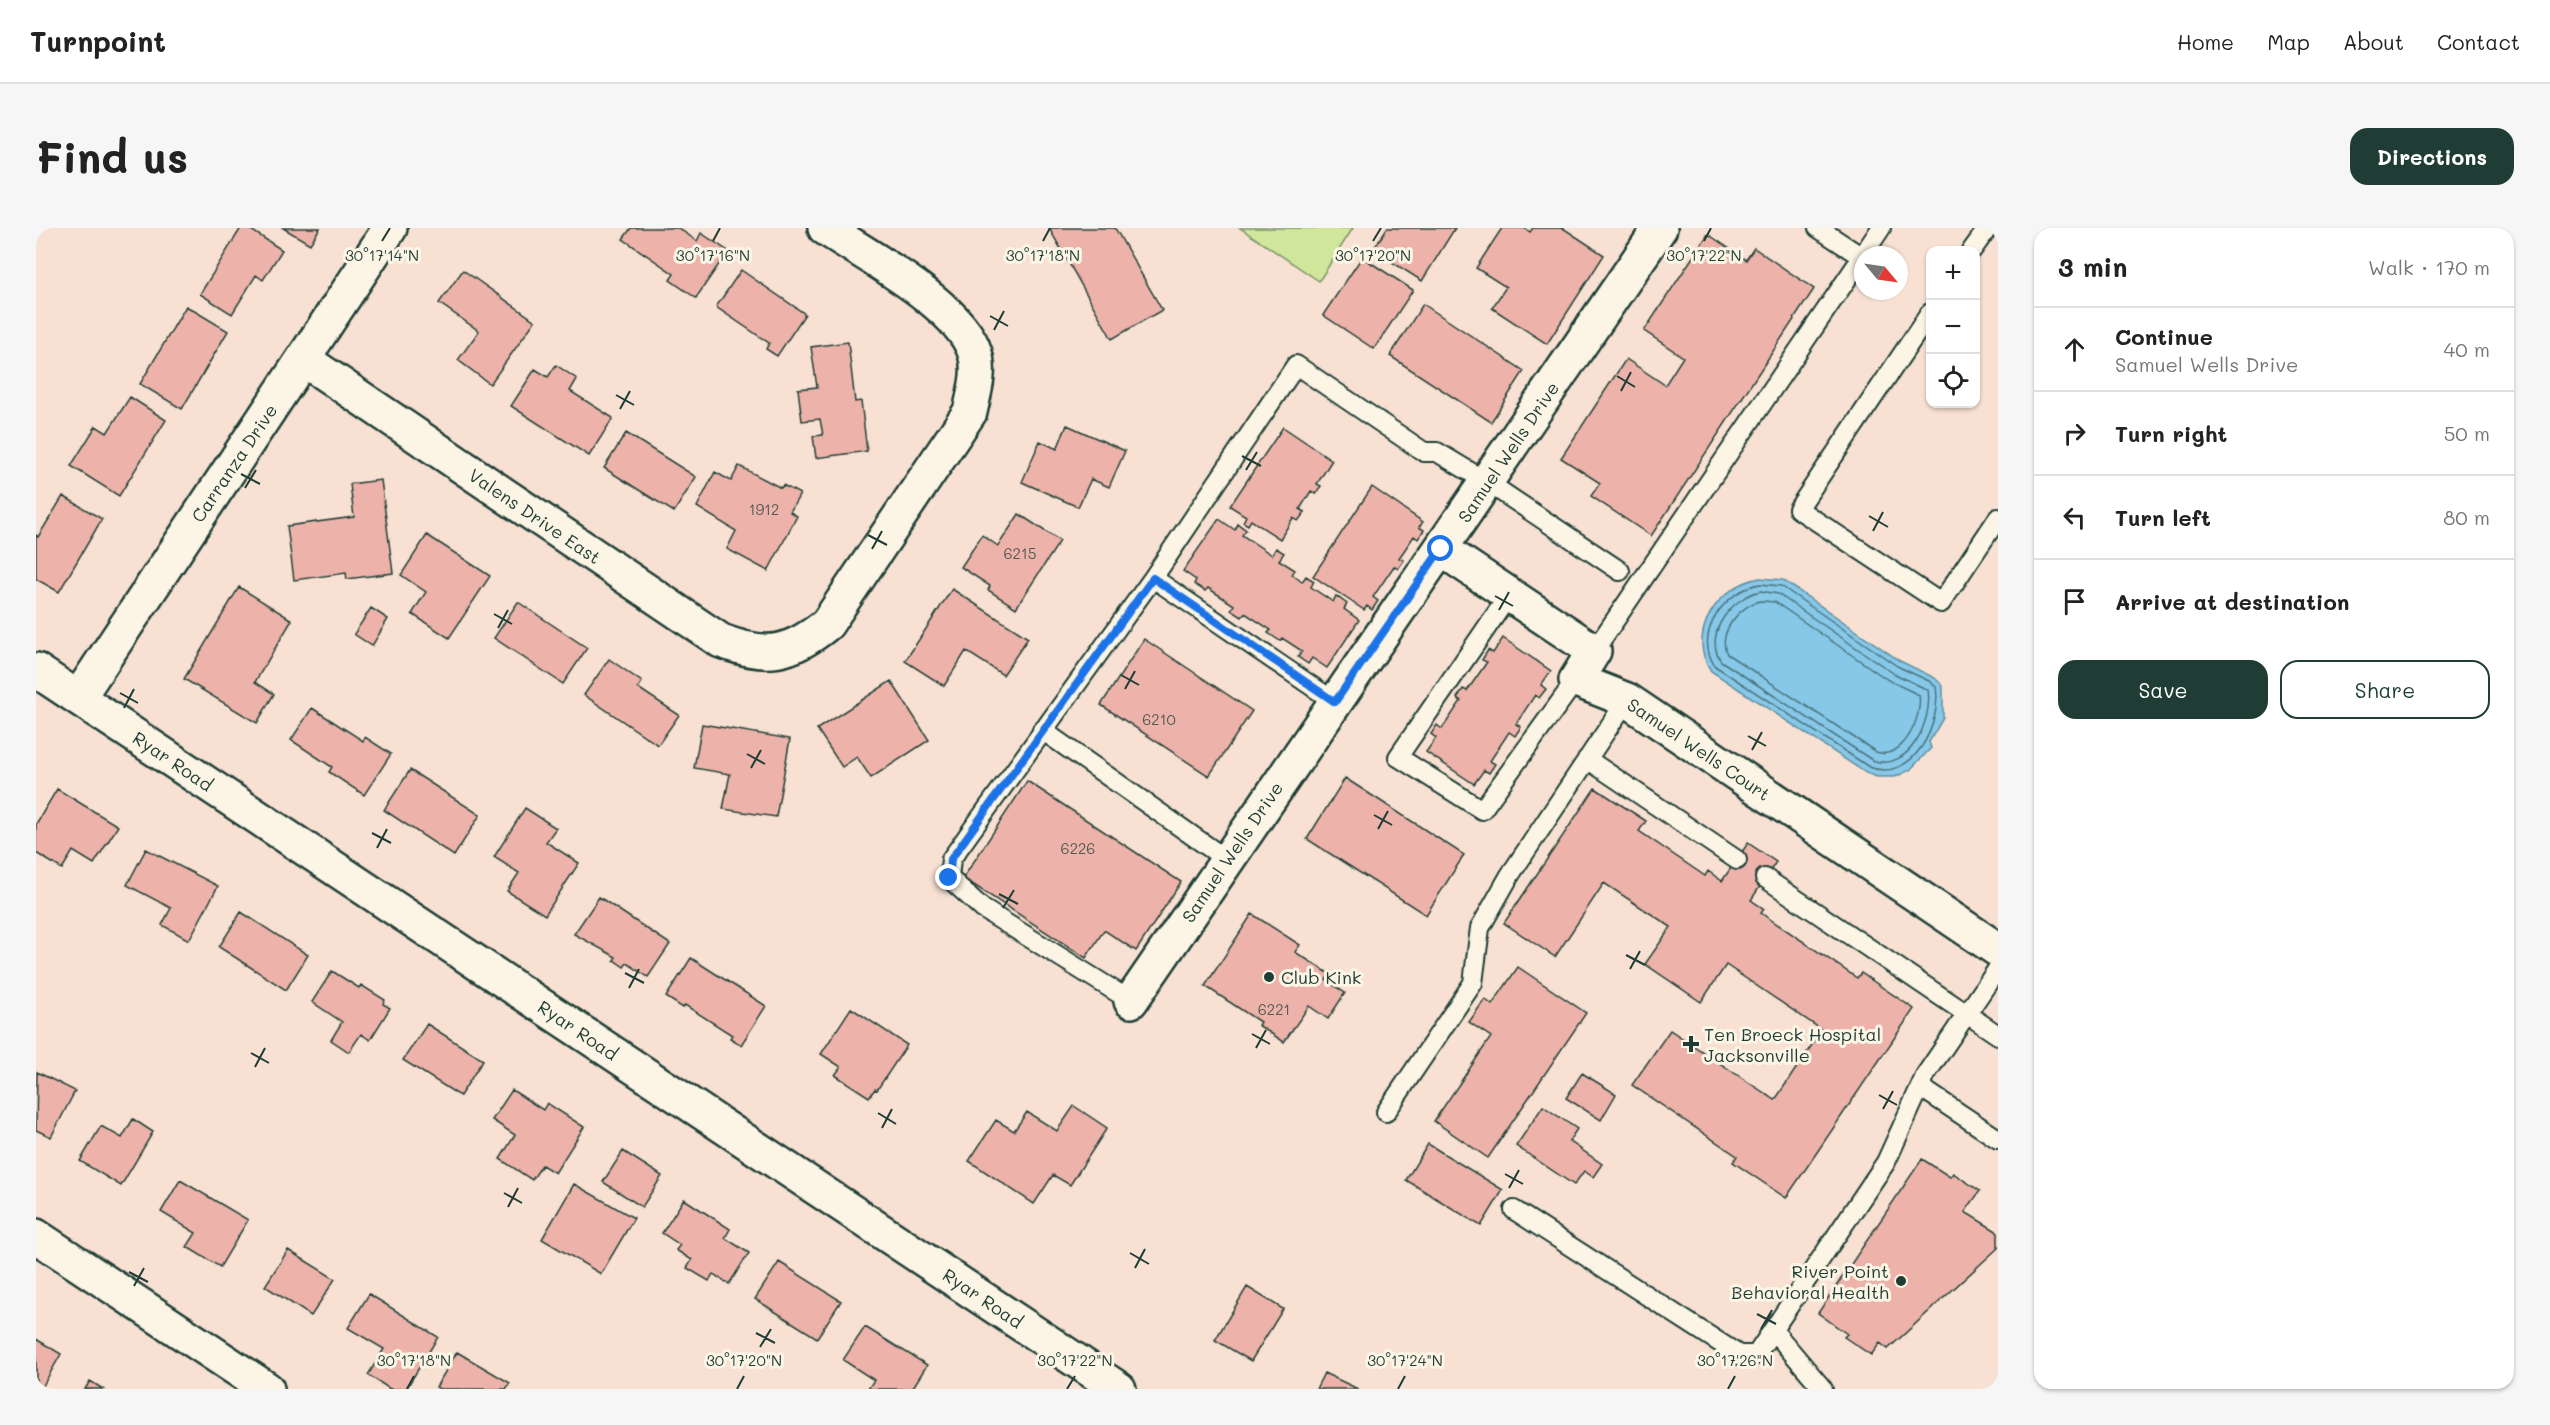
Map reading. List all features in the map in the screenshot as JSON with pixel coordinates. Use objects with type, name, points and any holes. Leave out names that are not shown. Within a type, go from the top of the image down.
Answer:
[{"type":"street","name":"Carranza Drive","points":[[78,698],[390,228]]},
{"type":"street","name":"Valens Drive East","points":[[303,359],[721,641],[752,652],[803,644],[834,615],[970,412],[977,382],[976,355],[965,330],[945,308],[825,228]]},
{"type":"street","name":"Samuel Wells Drive","points":[[1131,1001],[1660,228]]},
{"type":"street","points":[[1441,549],[1594,651],[1576,680]]},
{"type":"street","name":"Ryar Road","points":[[36,670],[1119,1389]]},
{"type":"street","name":"Samuel Wells Court","points":[[1576,680],[1627,700],[1998,950]]},
{"type":"street","points":[[36,1236],[267,1389]]},
{"type":"lane","points":[[1818,228],[1854,250]]},
{"type":"lane","points":[[1869,246],[1881,228]]},
{"type":"lane","points":[[1975,246],[1988,228]]},
{"type":"lane","points":[[1594,651],[1854,269]]},
{"type":"lane","points":[[1926,319],[1798,509],[1941,603],[1998,518]]},
{"type":"lane","points":[[1131,1001],[983,909],[949,878],[951,859],[1153,578],[1296,365],[1424,452],[1437,452],[1487,482],[1620,571]]},
{"type":"lane","points":[[1153,578],[1335,702]]},
{"type":"lane","points":[[1509,595],[1398,758],[1482,810],[1576,680]]},
{"type":"lane","points":[[1386,1112],[1473,983],[1480,928],[1510,874],[1627,700]]},
{"type":"lane","points":[[1042,730],[1227,860]]},
{"type":"lane","points":[[1587,759],[1737,860]]},
{"type":"lane","points":[[1765,878],[1998,1035]]},
{"type":"lane","points":[[1514,1209],[1739,1355],[1756,1355],[1886,1162],[1920,1087],[1966,1013],[1998,968]]},
{"type":"lane","points":[[1920,1087],[1998,1139]]},
{"type":"lane","points":[[1773,1330],[1823,1389]]},
{"type":"green space","points":[[1240,228],[1353,228],[1319,281]]},
{"type":"water","points":[[1760,578],[1783,580],[1900,661],[1935,678],[1943,686],[1943,718],[1929,742],[1931,748],[1910,770],[1895,777],[1877,777],[1866,773],[1711,671],[1704,656],[1702,641],[1704,627],[1710,613],[1731,590],[1745,582]]},
{"type":"building","points":[[241,228],[248,228],[282,250],[263,280],[256,275],[232,314],[200,294]]},
{"type":"building","points":[[283,228],[320,228],[310,244]]},
{"type":"building","points":[[631,228],[678,228],[697,241],[701,233],[728,251],[696,298],[670,280],[674,274],[623,239]]},
{"type":"building","points":[[1049,228],[1115,228],[1162,310],[1112,339]]},
{"type":"building","points":[[1387,228],[1455,228],[1422,281],[1373,250]]},
{"type":"building","points":[[1502,228],[1524,228],[1530,232],[1533,228],[1563,228],[1604,255],[1547,344],[1492,308],[1506,287],[1476,268]]},
{"type":"building","points":[[1708,234],[1746,260],[1754,248],[1814,289],[1651,536],[1591,496],[1600,483],[1561,458],[1626,359],[1665,385],[1683,357],[1644,331]]},
{"type":"building","points":[[1362,257],[1413,290],[1374,349],[1323,315]]},
{"type":"building","points":[[463,270],[535,321],[490,384],[458,360],[479,331],[439,303]]},
{"type":"building","points":[[741,270],[805,314],[777,356],[766,349],[769,343],[716,307]]},
{"type":"building","points":[[1423,304],[1524,371],[1491,422],[1390,356]]},
{"type":"building","points":[[186,306],[228,331],[182,409],[140,384]]},
{"type":"building","points":[[848,342],[855,402],[861,401],[867,451],[816,458],[813,436],[823,435],[820,419],[802,421],[798,389],[817,387],[811,347]]},
{"type":"building","points":[[556,365],[577,379],[570,391],[613,418],[589,456],[511,406],[535,369],[548,377]]},
{"type":"building","points":[[130,397],[166,420],[119,496],[71,466],[96,426],[107,433]]},
{"type":"building","points":[[1067,425],[1125,451],[1109,487],[1091,479],[1078,507],[1022,482],[1040,441],[1057,449]]},
{"type":"building","points":[[1283,427],[1332,460],[1317,484],[1321,486],[1316,494],[1311,491],[1300,509],[1305,512],[1298,521],[1293,518],[1280,539],[1251,520],[1248,525],[1243,522],[1246,516],[1230,506]]},
{"type":"building","points":[[626,433],[696,477],[674,512],[604,468]]},
{"type":"building","points":[[739,466],[781,488],[783,485],[800,494],[790,512],[797,516],[768,571],[727,549],[736,531],[697,507],[715,472],[731,481]]},
{"type":"building","points":[[381,480],[393,573],[347,579],[346,573],[294,580],[287,526],[354,517],[350,484]]},
{"type":"building","points":[[1372,487],[1423,522],[1419,527],[1424,530],[1418,539],[1414,536],[1399,558],[1404,560],[1398,569],[1394,566],[1373,597],[1378,601],[1372,610],[1367,606],[1364,610],[1313,576]]},
{"type":"building","points":[[63,496],[102,519],[59,592],[36,579],[36,535],[38,537]]},
{"type":"building","points":[[1019,514],[1060,541],[1016,608],[988,590],[990,586],[961,567],[982,535],[998,546]]},
{"type":"building","points":[[1219,519],[1235,530],[1238,524],[1246,530],[1242,535],[1272,555],[1276,548],[1284,553],[1279,560],[1295,570],[1292,574],[1302,582],[1306,576],[1314,581],[1311,587],[1333,602],[1336,596],[1347,604],[1344,609],[1359,620],[1327,668],[1312,658],[1308,664],[1298,657],[1302,651],[1282,638],[1280,641],[1268,633],[1271,630],[1245,613],[1242,617],[1231,610],[1234,605],[1208,588],[1205,591],[1194,584],[1196,580],[1183,571]]},
{"type":"building","points":[[427,535],[490,576],[449,638],[412,614],[426,592],[401,575]]},
{"type":"building","points":[[239,587],[292,620],[255,682],[274,694],[257,723],[184,679]]},
{"type":"building","points":[[952,589],[1028,638],[1003,675],[966,651],[944,686],[905,661]]},
{"type":"building","points":[[518,602],[587,648],[563,684],[494,638]]},
{"type":"building","points":[[371,608],[388,619],[372,646],[354,634]]},
{"type":"building","points":[[1503,638],[1551,671],[1541,685],[1546,689],[1539,698],[1535,695],[1516,724],[1521,727],[1515,736],[1509,732],[1490,761],[1495,764],[1489,773],[1484,770],[1474,784],[1426,752],[1436,738],[1431,734],[1437,725],[1442,729],[1461,701],[1457,698],[1463,689],[1467,691],[1487,662],[1482,660],[1488,650],[1493,653]]},
{"type":"building","points":[[1144,639],[1252,711],[1209,776],[1101,705]]},
{"type":"building","points":[[609,659],[642,682],[638,688],[679,715],[658,745],[584,695]]},
{"type":"building","points":[[891,681],[929,740],[871,778],[857,757],[842,767],[817,729]]},
{"type":"building","points":[[312,708],[363,741],[365,737],[391,754],[364,795],[329,772],[332,767],[291,740]]},
{"type":"building","points":[[702,724],[790,739],[776,817],[723,809],[730,774],[694,768]]},
{"type":"building","points":[[410,770],[480,815],[454,856],[384,810]]},
{"type":"building","points":[[1345,778],[1464,855],[1426,915],[1307,839]]},
{"type":"building","points":[[1027,781],[1181,882],[1136,951],[1104,930],[1086,958],[963,878]]},
{"type":"building","points":[[1595,788],[1646,821],[1639,831],[1705,876],[1708,871],[1722,881],[1748,843],[1776,862],[1751,900],[1764,909],[1761,913],[1857,978],[1861,973],[1914,1009],[1786,1198],[1733,1162],[1737,1156],[1632,1085],[1670,1030],[1775,1100],[1822,1030],[1726,965],[1701,1002],[1645,964],[1671,927],[1604,883],[1555,957],[1504,923]]},
{"type":"building","points":[[57,789],[118,826],[94,864],[73,851],[62,869],[36,853],[36,824]]},
{"type":"building","points":[[525,808],[556,828],[546,842],[579,863],[545,915],[507,891],[519,873],[494,857]]},
{"type":"building","points":[[146,849],[218,886],[189,940],[162,925],[171,908],[127,885]]},
{"type":"building","points":[[599,897],[670,944],[648,977],[627,963],[624,967],[614,960],[616,957],[574,934]]},
{"type":"building","points":[[241,912],[308,955],[286,990],[219,947]]},
{"type":"building","name":"Club Kink","points":[[1252,914],[1300,945],[1295,952],[1330,974],[1326,980],[1345,993],[1328,1019],[1309,1006],[1284,1042],[1258,1025],[1260,1022],[1205,986]]},
{"type":"building","points":[[691,958],[766,1006],[741,1045],[730,1038],[732,1035],[685,1005],[683,1008],[666,997]]},
{"type":"building","points":[[1518,967],[1586,1013],[1488,1158],[1434,1121],[1491,1037],[1469,1022],[1485,999],[1492,1005]]},
{"type":"building","points":[[332,971],[359,988],[361,985],[385,1000],[383,1004],[390,1008],[370,1040],[361,1034],[349,1052],[331,1040],[342,1022],[312,1002]]},
{"type":"building","points":[[851,1008],[907,1045],[877,1090],[875,1089],[869,1097],[835,1075],[841,1067],[821,1054]]},
{"type":"building","points":[[427,1024],[483,1060],[460,1096],[403,1060]]},
{"type":"building","points":[[37,1072],[75,1091],[51,1137],[36,1130]]},
{"type":"building","points":[[1582,1073],[1616,1094],[1601,1120],[1566,1098]]},
{"type":"building","points":[[512,1090],[543,1110],[547,1103],[584,1127],[555,1173],[542,1165],[532,1180],[500,1159],[515,1135],[492,1120]]},
{"type":"building","points":[[1074,1106],[1107,1128],[1070,1185],[1053,1175],[1034,1204],[969,1161],[996,1120],[1014,1131],[1027,1112],[1057,1131]]},
{"type":"building","points":[[1543,1106],[1577,1129],[1569,1141],[1602,1164],[1593,1177],[1584,1171],[1574,1185],[1516,1146]]},
{"type":"building","points":[[133,1119],[153,1132],[121,1186],[80,1161],[101,1126],[122,1138]]},
{"type":"building","points":[[1428,1144],[1503,1190],[1481,1226],[1406,1180]]},
{"type":"building","points":[[623,1151],[662,1176],[642,1207],[603,1182]]},
{"type":"building","name":"River Point Behavioral Health","points":[[1922,1159],[1950,1177],[1953,1173],[1980,1191],[1965,1212],[1998,1232],[1998,1248],[1888,1349],[1880,1343],[1871,1355],[1844,1337],[1847,1334],[1818,1313]]},
{"type":"building","points":[[180,1180],[248,1220],[220,1267],[187,1247],[196,1233],[161,1212]]},
{"type":"building","points":[[574,1184],[634,1218],[601,1274],[542,1239]]},
{"type":"building","points":[[684,1199],[730,1229],[725,1238],[749,1253],[729,1284],[713,1274],[709,1281],[687,1268],[692,1260],[676,1250],[680,1245],[662,1233]]},
{"type":"building","points":[[288,1250],[335,1279],[311,1316],[265,1286]]},
{"type":"building","points":[[779,1262],[841,1301],[817,1338],[755,1299]]},
{"type":"building","points":[[1247,1287],[1283,1309],[1251,1361],[1215,1340]]},
{"type":"building","points":[[369,1294],[438,1337],[406,1389],[390,1389],[368,1375],[384,1349],[348,1328]]},
{"type":"building","points":[[865,1327],[927,1365],[912,1389],[868,1389],[874,1380],[843,1360]]},
{"type":"building","points":[[36,1339],[61,1354],[41,1389],[36,1389]]},
{"type":"building","points":[[457,1352],[510,1383],[506,1389],[440,1389],[436,1387]]},
{"type":"building","points":[[1324,1373],[1358,1389],[1316,1389]]},
{"type":"building","points":[[90,1381],[103,1389],[85,1389]]},
{"type":"place","name":"Club Kink","points":[[1269,977]]},
{"type":"place","name":"Ten Broeck Hospital Jacksonville","points":[[1691,1044]]},
{"type":"place","name":"River Point Behavioral Health","points":[[1901,1281]]},
{"type":"route","points":[[949,878],[951,859],[1153,578],[1335,702],[1441,549]]}]
